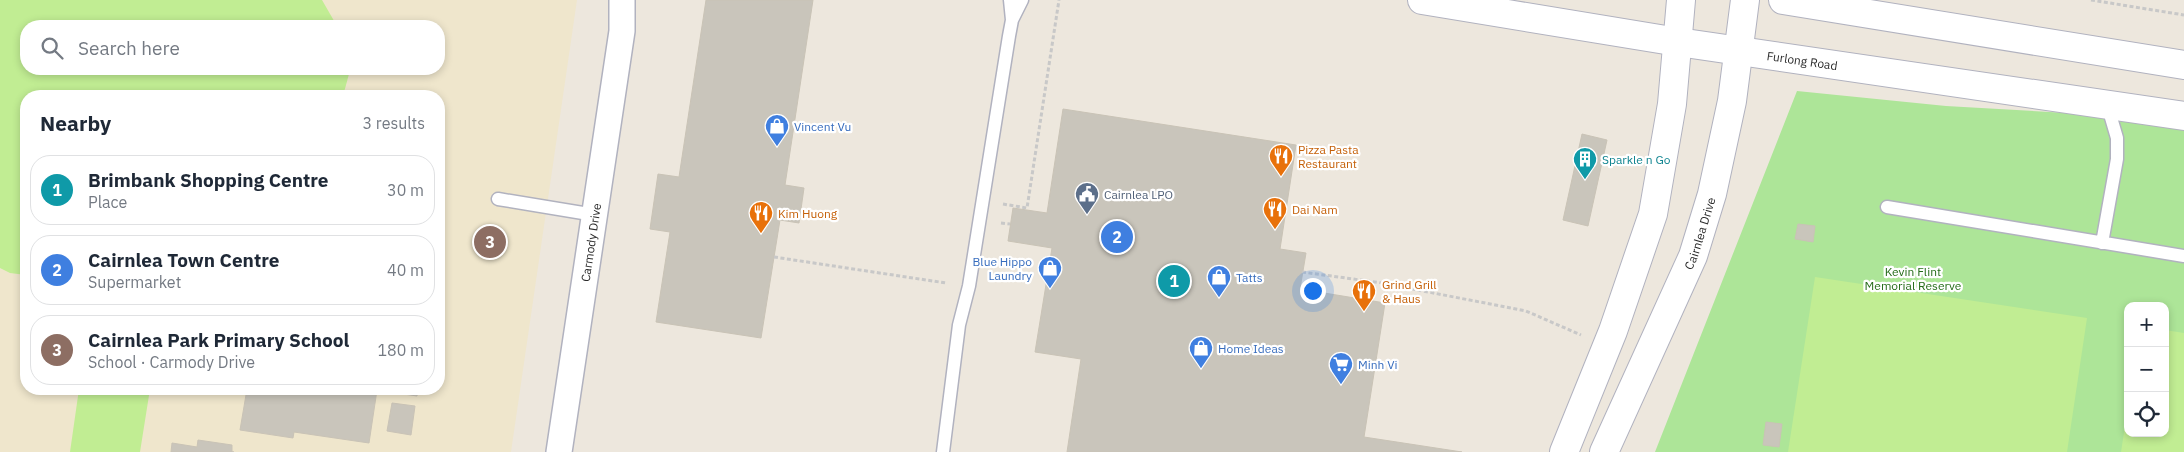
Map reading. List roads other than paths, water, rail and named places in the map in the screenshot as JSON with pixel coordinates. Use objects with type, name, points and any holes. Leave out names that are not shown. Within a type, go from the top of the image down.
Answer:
[{"type":"main road","name":"Furlong Road","points":[[1422,0],[1798,61],[2184,116]]},
{"type":"main road","points":[[1564,452],[1606,346],[1654,214],[1672,104],[1681,0]]},
{"type":"main road","name":"Cairnlea Drive","points":[[1604,452],[1693,256],[1714,185],[1732,101],[1745,0]]},
{"type":"main road","points":[[1782,0],[2184,65]]},
{"type":"street","name":"Carmody Drive","points":[[559,452],[622,31],[622,0]]},
{"type":"street","name":"Carmody Drive","points":[[622,31],[632,0]]},
{"type":"lane","points":[[942,452],[959,325],[969,286],[1012,20],[1010,0]]},
{"type":"lane","points":[[1012,20],[1022,0]]},
{"type":"lane","points":[[2102,244],[2117,159],[2117,138],[2107,104]]},
{"type":"lane","points":[[498,200],[595,215]]},
{"type":"lane","points":[[1887,207],[2102,244],[2184,256]]},
{"type":"place","name":"Vincent Vu","points":[[777,147]]},
{"type":"place","name":"Pizza Pasta Restaurant","points":[[1281,177]]},
{"type":"place","name":"Sparkle n Go","points":[[1585,180]]},
{"type":"place","name":"Cairnlea LPO","points":[[1087,215]]},
{"type":"place","name":"Dai Nam","points":[[1275,230]]},
{"type":"place","name":"Kim Huong","points":[[761,234]]},
{"type":"place","name":"Cairnlea Town Centre","points":[[1117,237]]},
{"type":"place","name":"Cairnlea Park Primary School","points":[[490,242]]},
{"type":"place","name":"Brimbank Shopping Centre","points":[[1174,281]]},
{"type":"place","name":"Blue Hippo Laundry","points":[[1050,289]]},
{"type":"place","name":"Tatts","points":[[1219,298]]},
{"type":"place","name":"Grind Grill & Haus","points":[[1364,312]]},
{"type":"place","name":"Home Ideas","points":[[1201,369]]},
{"type":"place","name":"Minh Vi","points":[[1341,385]]},
{"type":"park label","name":"Kevin Flint Memorial Reserve","points":[[1913,278]]}]
